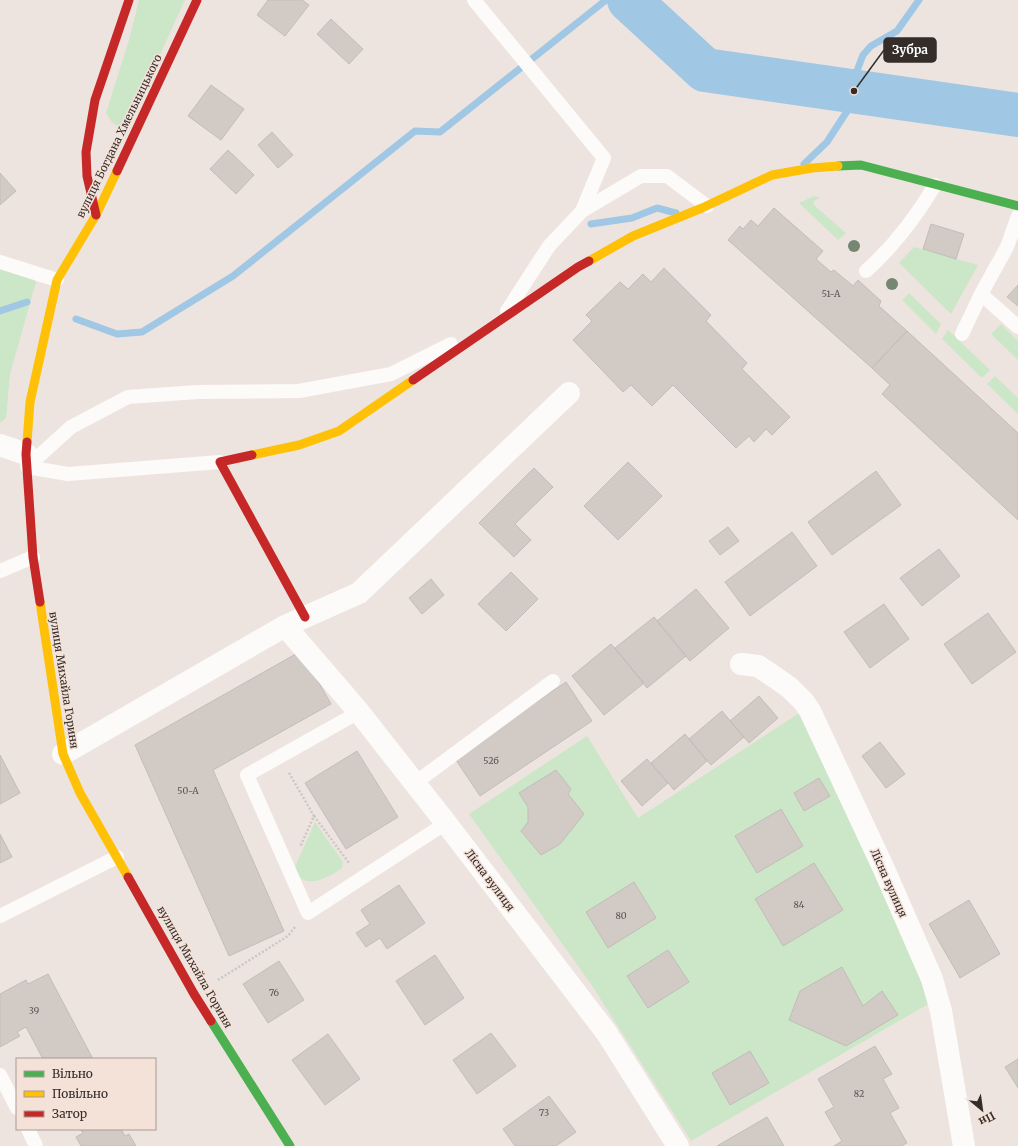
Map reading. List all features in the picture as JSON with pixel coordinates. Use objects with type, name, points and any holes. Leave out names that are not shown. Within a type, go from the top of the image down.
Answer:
[{"type":"street","points":[[96,215],[88,176],[86,152],[95,100],[129,0]]},
{"type":"street","name":"вулиця Богдана Хмельницького","points":[[57,280],[96,215],[197,0]]},
{"type":"street","points":[[305,617],[220,462],[299,445],[339,431],[578,267],[633,236],[708,206],[772,175],[812,168],[861,165],[1018,206]]},
{"type":"street","name":"вулиця Михайла Гориня","points":[[57,280],[30,402],[26,460],[33,557],[63,754],[80,793],[194,994],[290,1146]]},
{"type":"street","points":[[63,754],[285,626],[359,593],[569,393]]},
{"type":"street","points":[[0,445],[26,460]]},
{"type":"street","name":"Лісна вулиця","points":[[285,626],[359,712],[606,1032],[678,1146]]},
{"type":"street","name":"Лісна вулиця","points":[[742,664],[758,666],[790,688],[807,707],[883,867],[932,979],[942,1019],[964,1146]]},
{"type":"lane","points":[[474,0],[604,158],[582,211]]},
{"type":"lane","points":[[26,460],[71,427],[128,397],[197,392],[300,391],[391,374],[501,319],[549,246],[582,211],[641,176],[667,176],[708,206]]},
{"type":"lane","points":[[866,271],[882,256],[920,211],[935,185]]},
{"type":"lane","points":[[962,334],[981,294],[1007,247],[1018,216]]},
{"type":"lane","points":[[0,262],[57,280]]},
{"type":"lane","points":[[981,294],[1018,327]]},
{"type":"lane","points":[[26,460],[68,474],[220,462]]},
{"type":"lane","points":[[0,571],[33,557]]},
{"type":"lane","points":[[415,783],[553,681]]},
{"type":"lane","points":[[359,712],[247,775],[308,913],[446,823]]},
{"type":"lane","points":[[0,916],[117,857]]},
{"type":"lane","points":[[0,1075],[16,1106]]},
{"type":"lane","points":[[28,1130],[36,1146]]},
{"type":"path","points":[[280,757],[314,816],[349,864],[344,868]]},
{"type":"path","points":[[298,852],[314,816]]},
{"type":"path","points":[[218,980],[288,936],[308,913]]},
{"type":"green space","points":[[139,0],[185,0],[138,103],[124,126],[118,126],[113,123],[106,113],[129,40]]},
{"type":"green space","points":[[814,196],[820,197],[813,202],[815,206],[846,233],[838,240],[799,203]]},
{"type":"green space","points":[[914,247],[978,265],[951,314],[899,263]]},
{"type":"green space","points":[[0,266],[32,278],[36,282],[10,374],[6,418],[0,423]]},
{"type":"green space","points":[[909,293],[941,324],[936,334],[902,300]]},
{"type":"green space","points":[[1001,324],[1018,341],[1018,360],[991,334]]},
{"type":"green space","points":[[948,330],[990,370],[982,378],[942,339]]},
{"type":"green space","points":[[995,376],[1018,398],[1018,414],[987,384]]},
{"type":"green space","points":[[801,712],[890,903],[930,1003],[691,1141],[591,984],[469,814],[587,736],[638,818]]},
{"type":"green space","points":[[315,822],[343,862],[342,868],[333,874],[316,881],[310,881],[299,877],[294,869]]},
{"type":"building","points":[[268,0],[302,0],[309,5],[285,36],[257,15]]},
{"type":"building","points":[[331,19],[363,49],[349,64],[317,34]]},
{"type":"building","points":[[211,85],[244,109],[221,140],[188,116]]},
{"type":"building","points":[[272,132],[293,155],[278,168],[258,145]]},
{"type":"building","points":[[228,150],[254,175],[236,194],[210,169]]},
{"type":"building","points":[[0,173],[16,191],[0,205]]},
{"type":"building","points":[[774,208],[823,251],[816,259],[831,272],[834,270],[853,286],[858,280],[881,301],[879,306],[907,331],[872,368],[728,240],[740,226],[743,229],[751,220],[758,226]]},
{"type":"building","points":[[931,224],[964,234],[956,259],[923,249]]},
{"type":"building","points":[[664,268],[711,315],[706,321],[747,363],[742,369],[790,417],[772,435],[766,429],[754,442],[749,436],[736,448],[673,385],[652,406],[631,385],[623,392],[573,340],[592,321],[586,315],[620,282],[628,289],[643,274],[651,282]]},
{"type":"building","points":[[1018,285],[1018,306],[1007,297]]},
{"type":"building","points":[[907,331],[1018,433],[1018,520],[882,394],[890,385],[872,368]]},
{"type":"building","points":[[628,462],[662,496],[618,540],[584,506]]},
{"type":"building","points":[[534,468],[553,487],[515,524],[531,540],[514,557],[479,523]]},
{"type":"building","points":[[876,471],[901,505],[832,555],[808,522]]},
{"type":"building","points":[[728,527],[739,541],[720,555],[709,541]]},
{"type":"building","points":[[792,532],[817,566],[750,616],[725,582]]},
{"type":"building","points":[[939,549],[960,576],[922,606],[900,578]]},
{"type":"building","points":[[511,572],[538,599],[506,631],[478,604]]},
{"type":"building","points":[[431,579],[444,595],[422,614],[409,598]]},
{"type":"building","points":[[696,589],[729,628],[690,661],[657,621]]},
{"type":"building","points":[[884,604],[909,639],[870,668],[844,632]]},
{"type":"building","points":[[988,613],[1016,652],[972,684],[944,644]]},
{"type":"building","points":[[654,617],[686,656],[647,688],[615,648]]},
{"type":"building","points":[[611,644],[644,683],[604,715],[572,676]]},
{"type":"building","points":[[301,651],[331,704],[213,770],[284,931],[229,956],[135,745]]},
{"type":"building","points":[[566,682],[592,721],[480,796],[454,757]]},
{"type":"building","points":[[759,696],[778,718],[749,743],[730,721]]},
{"type":"building","points":[[722,711],[744,737],[711,765],[689,739]]},
{"type":"building","points":[[685,734],[707,761],[674,790],[651,763]]},
{"type":"building","points":[[880,742],[905,774],[886,788],[862,756]]},
{"type":"building","points":[[357,751],[398,817],[346,849],[305,783]]},
{"type":"building","points":[[0,755],[20,793],[0,804]]},
{"type":"building","points":[[647,759],[668,783],[642,806],[621,781]]},
{"type":"building","points":[[556,770],[571,789],[568,794],[584,814],[560,844],[541,855],[521,831],[528,822],[528,807],[519,793]]},
{"type":"building","points":[[819,778],[830,796],[804,811],[794,793]]},
{"type":"building","points":[[781,809],[803,846],[757,873],[735,836]]},
{"type":"building","points":[[0,834],[12,857],[0,863]]},
{"type":"building","points":[[814,863],[843,910],[783,946],[755,899]]},
{"type":"building","points":[[634,882],[656,918],[608,948],[586,912]]},
{"type":"building","points":[[399,885],[425,923],[387,949],[380,938],[366,947],[356,933],[370,924],[361,910]]},
{"type":"building","points":[[969,900],[1000,954],[960,978],[929,924]]},
{"type":"building","points":[[668,950],[689,982],[648,1008],[627,976]]},
{"type":"building","points":[[435,955],[464,998],[425,1025],[396,981]]},
{"type":"building","points":[[279,961],[304,1000],[268,1023],[243,984]]},
{"type":"building","points":[[842,967],[863,1006],[882,991],[898,1015],[846,1046],[789,1020],[800,991]]},
{"type":"building","points":[[48,974],[92,1058],[42,1058],[26,1027],[17,1032],[20,1036],[0,1047],[0,994],[26,980],[28,984]]},
{"type":"building","points":[[491,1033],[516,1066],[477,1094],[453,1060]]},
{"type":"building","points":[[328,1034],[360,1079],[325,1105],[292,1060]]},
{"type":"building","points":[[875,1046],[892,1074],[883,1079],[899,1108],[890,1113],[907,1143],[901,1146],[834,1146],[842,1141],[825,1112],[834,1107],[818,1079]]},
{"type":"building","points":[[750,1051],[769,1083],[730,1105],[712,1073]]},
{"type":"building","points":[[1018,1059],[1018,1088],[1005,1067]]},
{"type":"building","points":[[549,1096],[576,1132],[556,1146],[515,1146],[503,1129]]},
{"type":"building","points":[[767,1117],[784,1146],[717,1146]]},
{"type":"building","points":[[81,1130],[122,1130],[125,1136],[129,1134],[136,1146],[81,1146],[76,1137],[83,1133]]},
{"type":"waterway","points":[[76,319],[117,334],[142,332],[233,276],[415,131],[440,132],[606,0]]},
{"type":"waterway","points":[[629,0],[705,70],[1018,115]]},
{"type":"waterway","points":[[804,164],[827,142],[851,105],[855,76],[863,55],[871,46],[897,31],[919,0]]},
{"type":"waterway","points":[[591,224],[632,218],[657,208],[676,213]]},
{"type":"waterway","points":[[0,311],[27,302]]},
{"type":"traffic: fast","points":[[838,166],[861,165],[1018,206]]},
{"type":"traffic: fast","points":[[211,1021],[290,1146]]},
{"type":"traffic: slow","points":[[589,261],[633,236],[702,208],[772,175],[812,168],[838,166]]},
{"type":"traffic: slow","points":[[27,442],[30,402],[57,280],[96,215],[117,171]]},
{"type":"traffic: slow","points":[[252,455],[299,445],[339,431],[413,380]]},
{"type":"traffic: slow","points":[[40,602],[63,754],[80,793],[128,877]]},
{"type":"traffic: jam","points":[[96,215],[87,176],[86,152],[95,100],[129,0]]},
{"type":"traffic: jam","points":[[117,171],[197,0]]},
{"type":"traffic: jam","points":[[413,380],[589,261]]},
{"type":"traffic: jam","points":[[27,442],[26,454],[33,557],[40,602]]},
{"type":"traffic: jam","points":[[252,455],[220,462],[305,617]]},
{"type":"traffic: jam","points":[[128,877],[194,994],[211,1021]]},
{"type":"place","name":"Зубра","points":[[854,91]]}]
